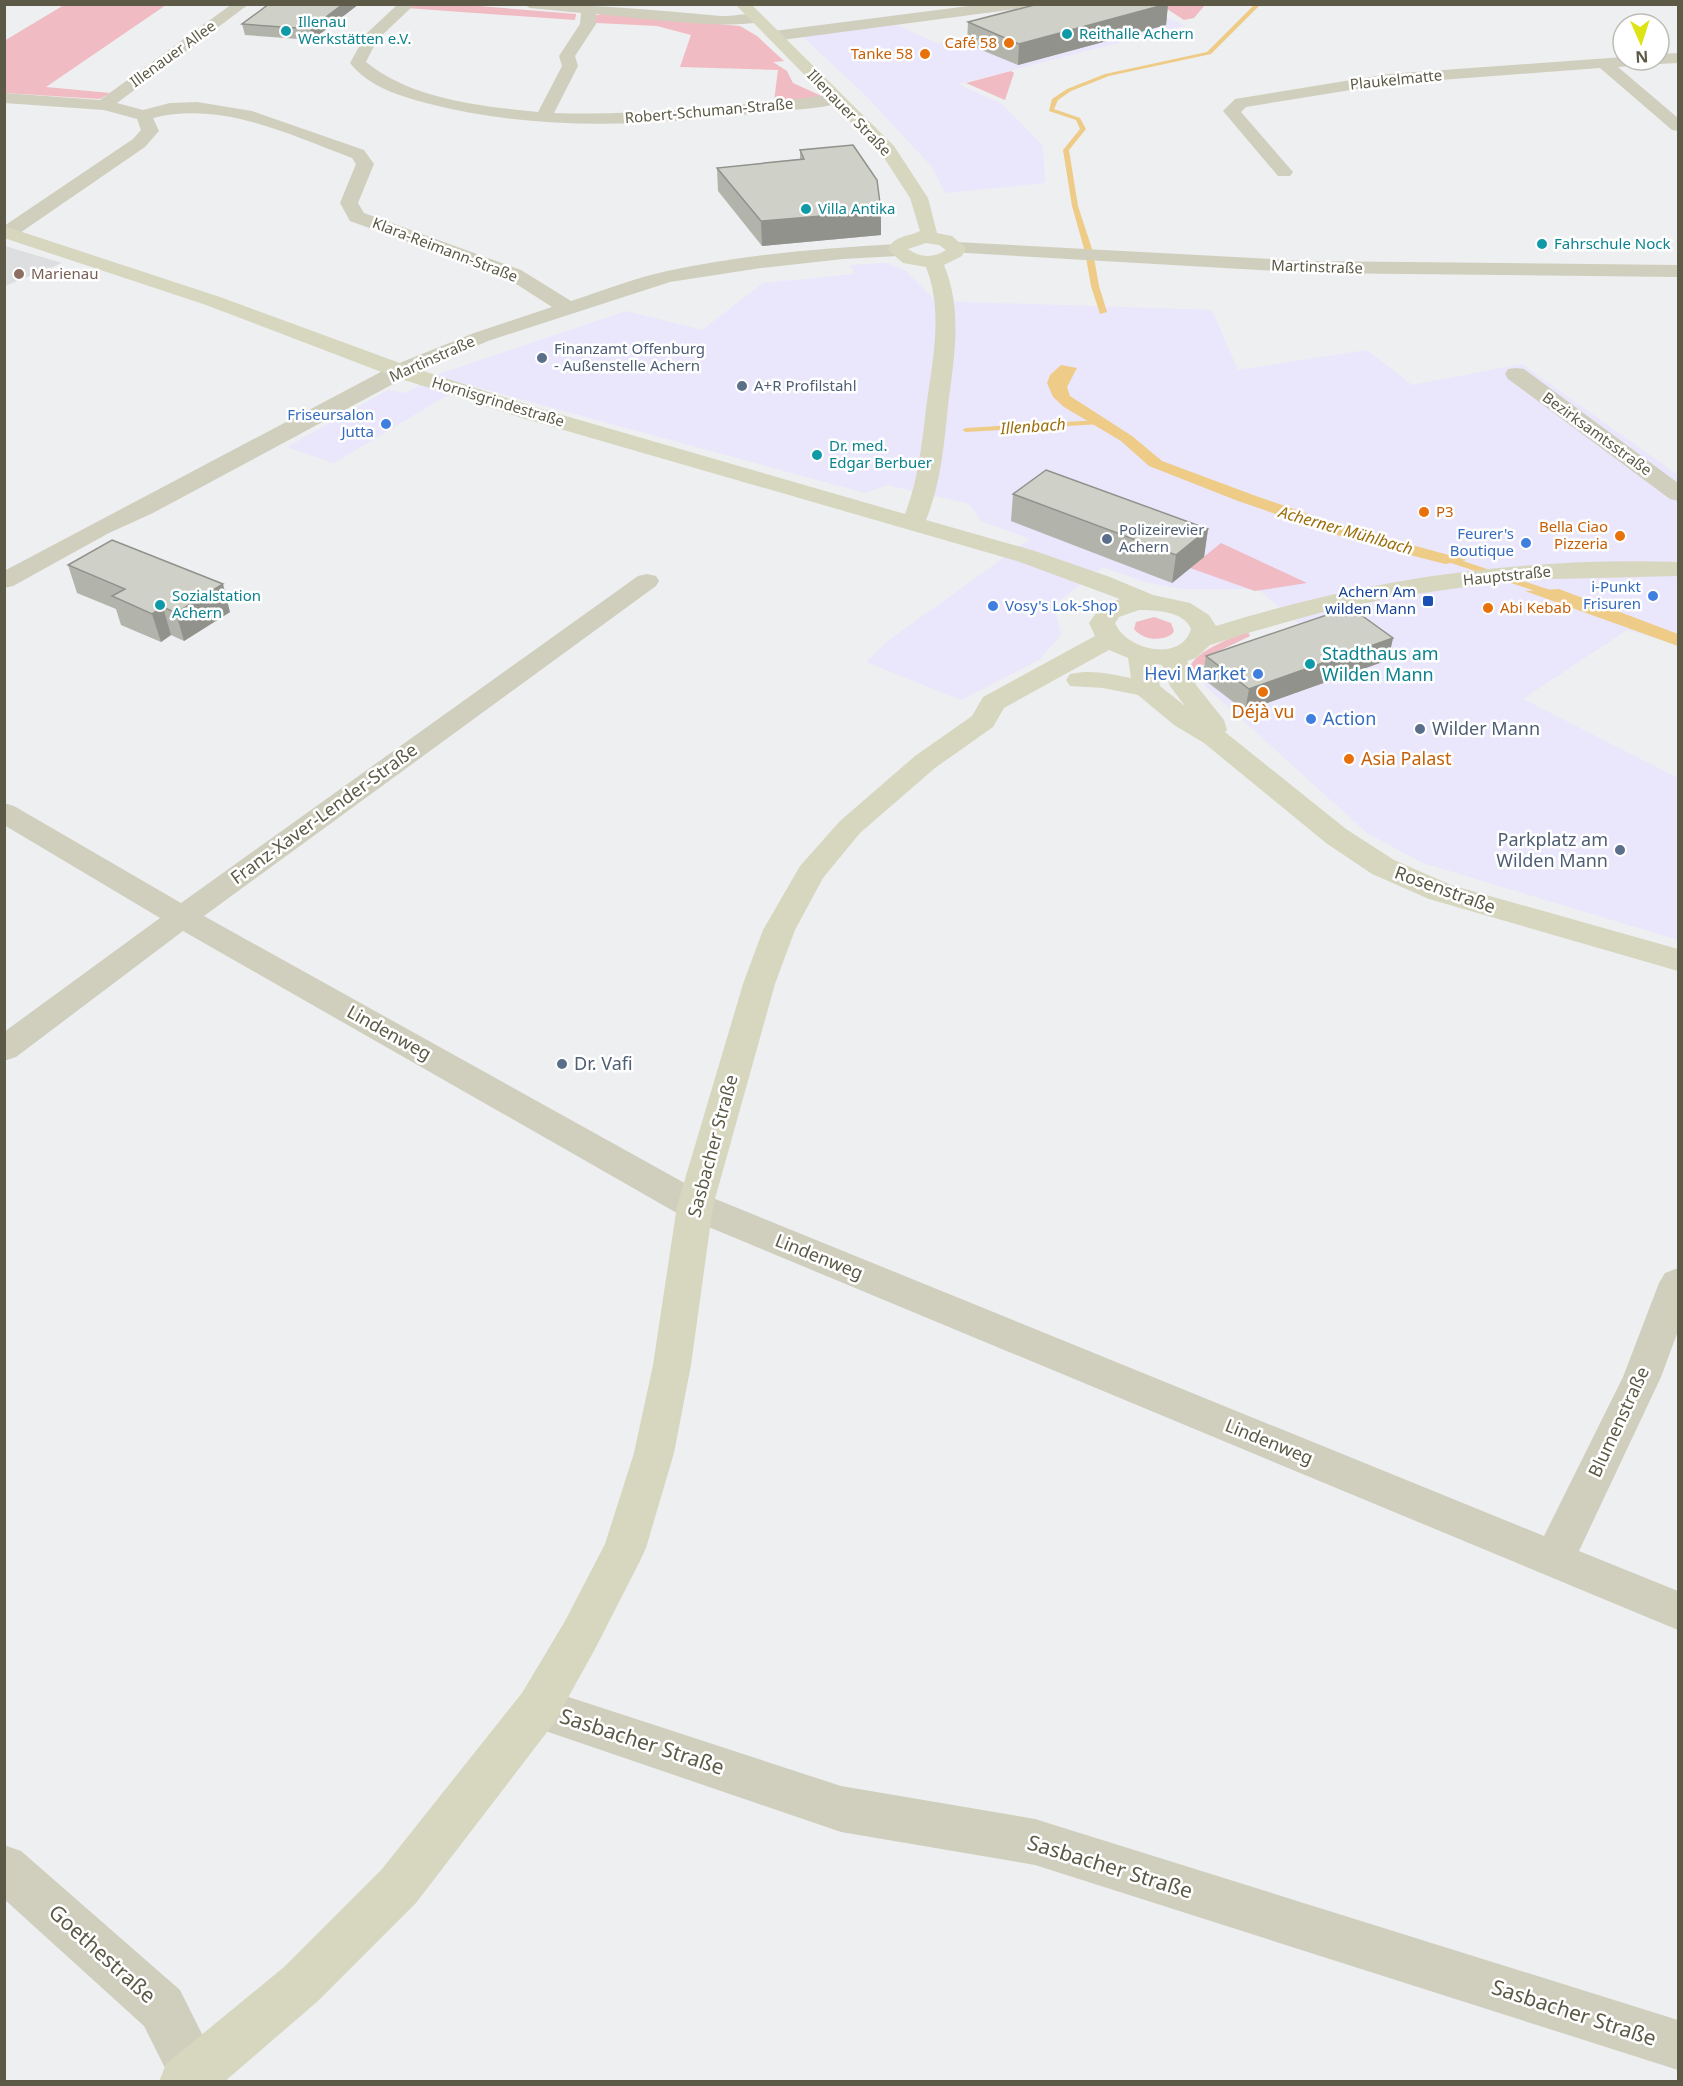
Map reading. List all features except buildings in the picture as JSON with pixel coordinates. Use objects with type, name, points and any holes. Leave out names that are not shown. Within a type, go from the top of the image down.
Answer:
[{"type":"main road","name":"Illenauer Straße","points":[[748,11],[888,150],[919,198],[929,231],[926,237]]},
{"type":"main road","name":"Hornisgrindestraße","points":[[6,232],[213,301],[400,371],[530,413],[1026,556],[1101,582],[1145,601]]},
{"type":"main road","points":[[926,237],[945,240],[956,248],[951,256],[933,261],[910,259],[898,250],[899,246],[909,240],[926,237]]},
{"type":"main road","points":[[913,523],[919,510],[932,449],[945,348],[945,305],[941,281],[933,261]]},
{"type":"main road","name":"Hornisgrindestraße","points":[[1000,550],[1016,562],[1083,593],[1109,612]]},
{"type":"main road","name":"Hauptstraße","points":[[1190,612],[1337,601],[1515,573],[1678,569]]},
{"type":"main road","points":[[1172,656],[1136,653],[1109,639],[1105,634],[1103,623],[1109,612],[1128,603],[1145,601],[1165,603],[1190,612],[1201,623],[1203,628],[1201,639]]},
{"type":"main road","name":"Hauptstraße","points":[[1172,656],[1195,646],[1201,639],[1337,601]]},
{"type":"main road","name":"Sasbacher Straße","points":[[194,2078],[301,1984],[399,1886],[538,1708],[580,1635],[625,1548],[654,1453],[672,1365],[695,1206],[759,984],[779,930],[811,873],[850,827],[926,762],[983,721],[993,703],[1109,639]]},
{"type":"main road","points":[[1079,680],[1103,680],[1147,689],[1136,653]]},
{"type":"main road","name":"Sasbacher Straße","points":[[983,721],[1010,716],[1136,653]]},
{"type":"main road","name":"Rosenstraße","points":[[1172,656],[1183,686],[1210,720],[1214,737]]},
{"type":"main road","name":"Rosenstraße","points":[[1147,689],[1184,719],[1214,737],[1336,836],[1383,867],[1440,892],[1678,960]]},
{"type":"street","name":"Illenauer Allee","points":[[104,105],[242,4]]},
{"type":"street","name":"Robert-Schuman-Straße","points":[[408,4],[380,27],[365,44],[358,63],[372,76],[404,92],[474,109],[544,116],[636,119],[741,111],[838,99]]},
{"type":"street","points":[[530,4],[729,21],[748,11]]},
{"type":"street","points":[[774,36],[1023,4]]},
{"type":"street","points":[[544,116],[570,66],[567,56],[588,24],[589,9]]},
{"type":"street","name":"Plaukelmatte","points":[[1284,172],[1231,111],[1241,103],[1388,79],[1611,62]]},
{"type":"street","points":[[1604,63],[1678,126]]},
{"type":"street","name":"Klara-Reimann-Straße","points":[[4,98],[104,105],[142,115],[156,110],[181,107],[230,110],[358,154],[365,164],[349,203],[357,217],[514,274],[567,308]]},
{"type":"street","points":[[6,232],[139,143],[150,131],[142,115]]},
{"type":"street","name":"Martinstraße","points":[[956,248],[1309,267],[1678,272]]},
{"type":"street","name":"Martinstraße","points":[[4,581],[100,528],[145,508],[400,371],[481,337],[667,277],[720,267],[843,253],[898,250]]},
{"type":"street","name":"Bezirksamtsstraße","points":[[1516,374],[1678,494]]},
{"type":"street","name":"Franz-Xaver-Lender-Straße","points":[[4,1049],[182,917],[647,581]]},
{"type":"street","name":"Lindenweg","points":[[4,812],[182,917],[695,1206],[1678,1611]]},
{"type":"street","name":"Blumenstraße","points":[[1554,1559],[1641,1377],[1678,1283]]},
{"type":"street","name":"Sasbacher Straße","points":[[538,1708],[841,1809],[1035,1842],[1678,2044]]},
{"type":"street","name":"Goethestraße","points":[[4,1868],[57,1912],[162,2008],[194,2078]]},
{"type":"shaded area","points":[[454,4],[576,14],[575,20],[406,8],[411,5]]},
{"type":"shaded area","points":[[1088,4],[1142,5],[1185,26],[958,84],[1002,104],[1043,146],[1045,183],[945,193],[932,167],[865,95],[801,35],[892,23],[939,44]]},
{"type":"shaded area","points":[[64,5],[166,5],[46,87],[110,93],[100,99],[5,93],[4,41]]},
{"type":"shaded area","points":[[1161,5],[1205,5],[1194,18],[1184,20]]},
{"type":"shaded area","points":[[596,15],[740,26],[757,36],[784,61],[773,62],[787,71],[793,83],[826,98],[786,103],[774,101],[778,70],[680,67],[691,35],[657,26],[596,23]]},
{"type":"shaded area","points":[[1011,71],[1014,73],[1005,100],[966,83]]},
{"type":"shaded area","name":"Marienau","points":[[5,246],[62,263],[5,286]]},
{"type":"shaded area","points":[[886,263],[906,271],[936,301],[1212,310],[1238,370],[1367,350],[1412,385],[1522,364],[1678,475],[1678,645],[1627,630],[1523,699],[1678,778],[1678,940],[1423,863],[1367,833],[1204,685],[1213,668],[1307,631],[1258,589],[1181,589],[1144,582],[1103,567],[1054,605],[1061,635],[1039,660],[961,700],[866,662],[889,640],[1030,539],[981,521],[969,504],[888,485],[865,493],[469,385],[441,399],[334,463],[287,447],[388,390],[406,393],[439,374],[626,311],[702,330],[763,283],[855,274],[850,265]]},
{"type":"shaded area","points":[[1221,543],[1307,583],[1255,591],[1190,568]]},
{"type":"shaded area","points":[[1154,617],[1171,623],[1174,631],[1172,634],[1152,639],[1142,636],[1134,629],[1136,622]]},
{"type":"shaded area","points":[[1248,632],[1250,636],[1217,652],[1192,676],[1190,667],[1199,655],[1224,641]]},
{"type":"water","points":[[1061,365],[1077,368],[1067,387],[1070,396],[1132,436],[1162,461],[1346,527],[1467,560],[1445,564],[1352,540],[1238,501],[1149,466],[1121,441],[1064,407],[1053,397],[1047,383],[1050,375]]},
{"type":"water","points":[[1559,589],[1678,634],[1678,646],[1525,591]]},
{"type":"waterway","name":"Acherner Mühlbach","points":[[1103,312],[1075,206],[1066,150],[1083,129],[1078,119],[1051,110],[1055,99],[1069,90],[1107,75],[1209,53],[1259,4]]},
{"type":"waterway","name":"Illenbach","points":[[966,430],[1099,422]]},
{"type":"waterway","name":"Acherner Mühlbach","points":[[1442,557],[1556,595]]},
{"type":"place","name":"Illenau Werkstätten e.V.","points":[[286,31]]},
{"type":"place","name":"Reithalle Achern","points":[[1067,34]]},
{"type":"place","name":"Café 58","points":[[1009,43]]},
{"type":"place","name":"Tanke 58","points":[[925,54]]},
{"type":"place","name":"Villa Antika","points":[[806,209]]},
{"type":"place","name":"Fahrschule Nock","points":[[1542,244]]},
{"type":"place","name":"Marienau","points":[[19,274]]},
{"type":"place","name":"Finanzamt Offenburg - Außenstelle Achern","points":[[542,358]]},
{"type":"place","name":"A+R Profilstahl","points":[[742,386]]},
{"type":"place","name":"Friseursalon Jutta","points":[[386,424]]},
{"type":"place","name":"Dr. med. Edgar Berbuer","points":[[817,455]]},
{"type":"place","name":"P3","points":[[1424,512]]},
{"type":"place","name":"Bella Ciao Pizzeria","points":[[1620,536]]},
{"type":"place","name":"Polizeirevier Achern","points":[[1107,539]]},
{"type":"place","name":"Feurer's Boutique","points":[[1526,543]]},
{"type":"place","name":"i-Punkt Frisuren","points":[[1653,596]]},
{"type":"place","name":"Achern Am wilden Mann","points":[[1428,601]]},
{"type":"place","name":"Sozialstation Achern","points":[[160,605]]},
{"type":"place","name":"Vosy's Lok-Shop","points":[[993,606]]},
{"type":"place","name":"Abi Kebab","points":[[1488,608]]},
{"type":"place","name":"Stadthaus am Wilden Mann","points":[[1310,664]]},
{"type":"place","name":"Hevi Market","points":[[1258,674]]},
{"type":"place","name":"Déjà vu","points":[[1263,692]]},
{"type":"place","name":"Action","points":[[1311,719]]},
{"type":"place","name":"Wilder Mann","points":[[1420,729]]},
{"type":"place","name":"Asia Palast","points":[[1349,759]]},
{"type":"place","name":"Parkplatz am Wilden Mann","points":[[1620,850]]},
{"type":"place","name":"Dr. Vafi","points":[[562,1064]]}]
